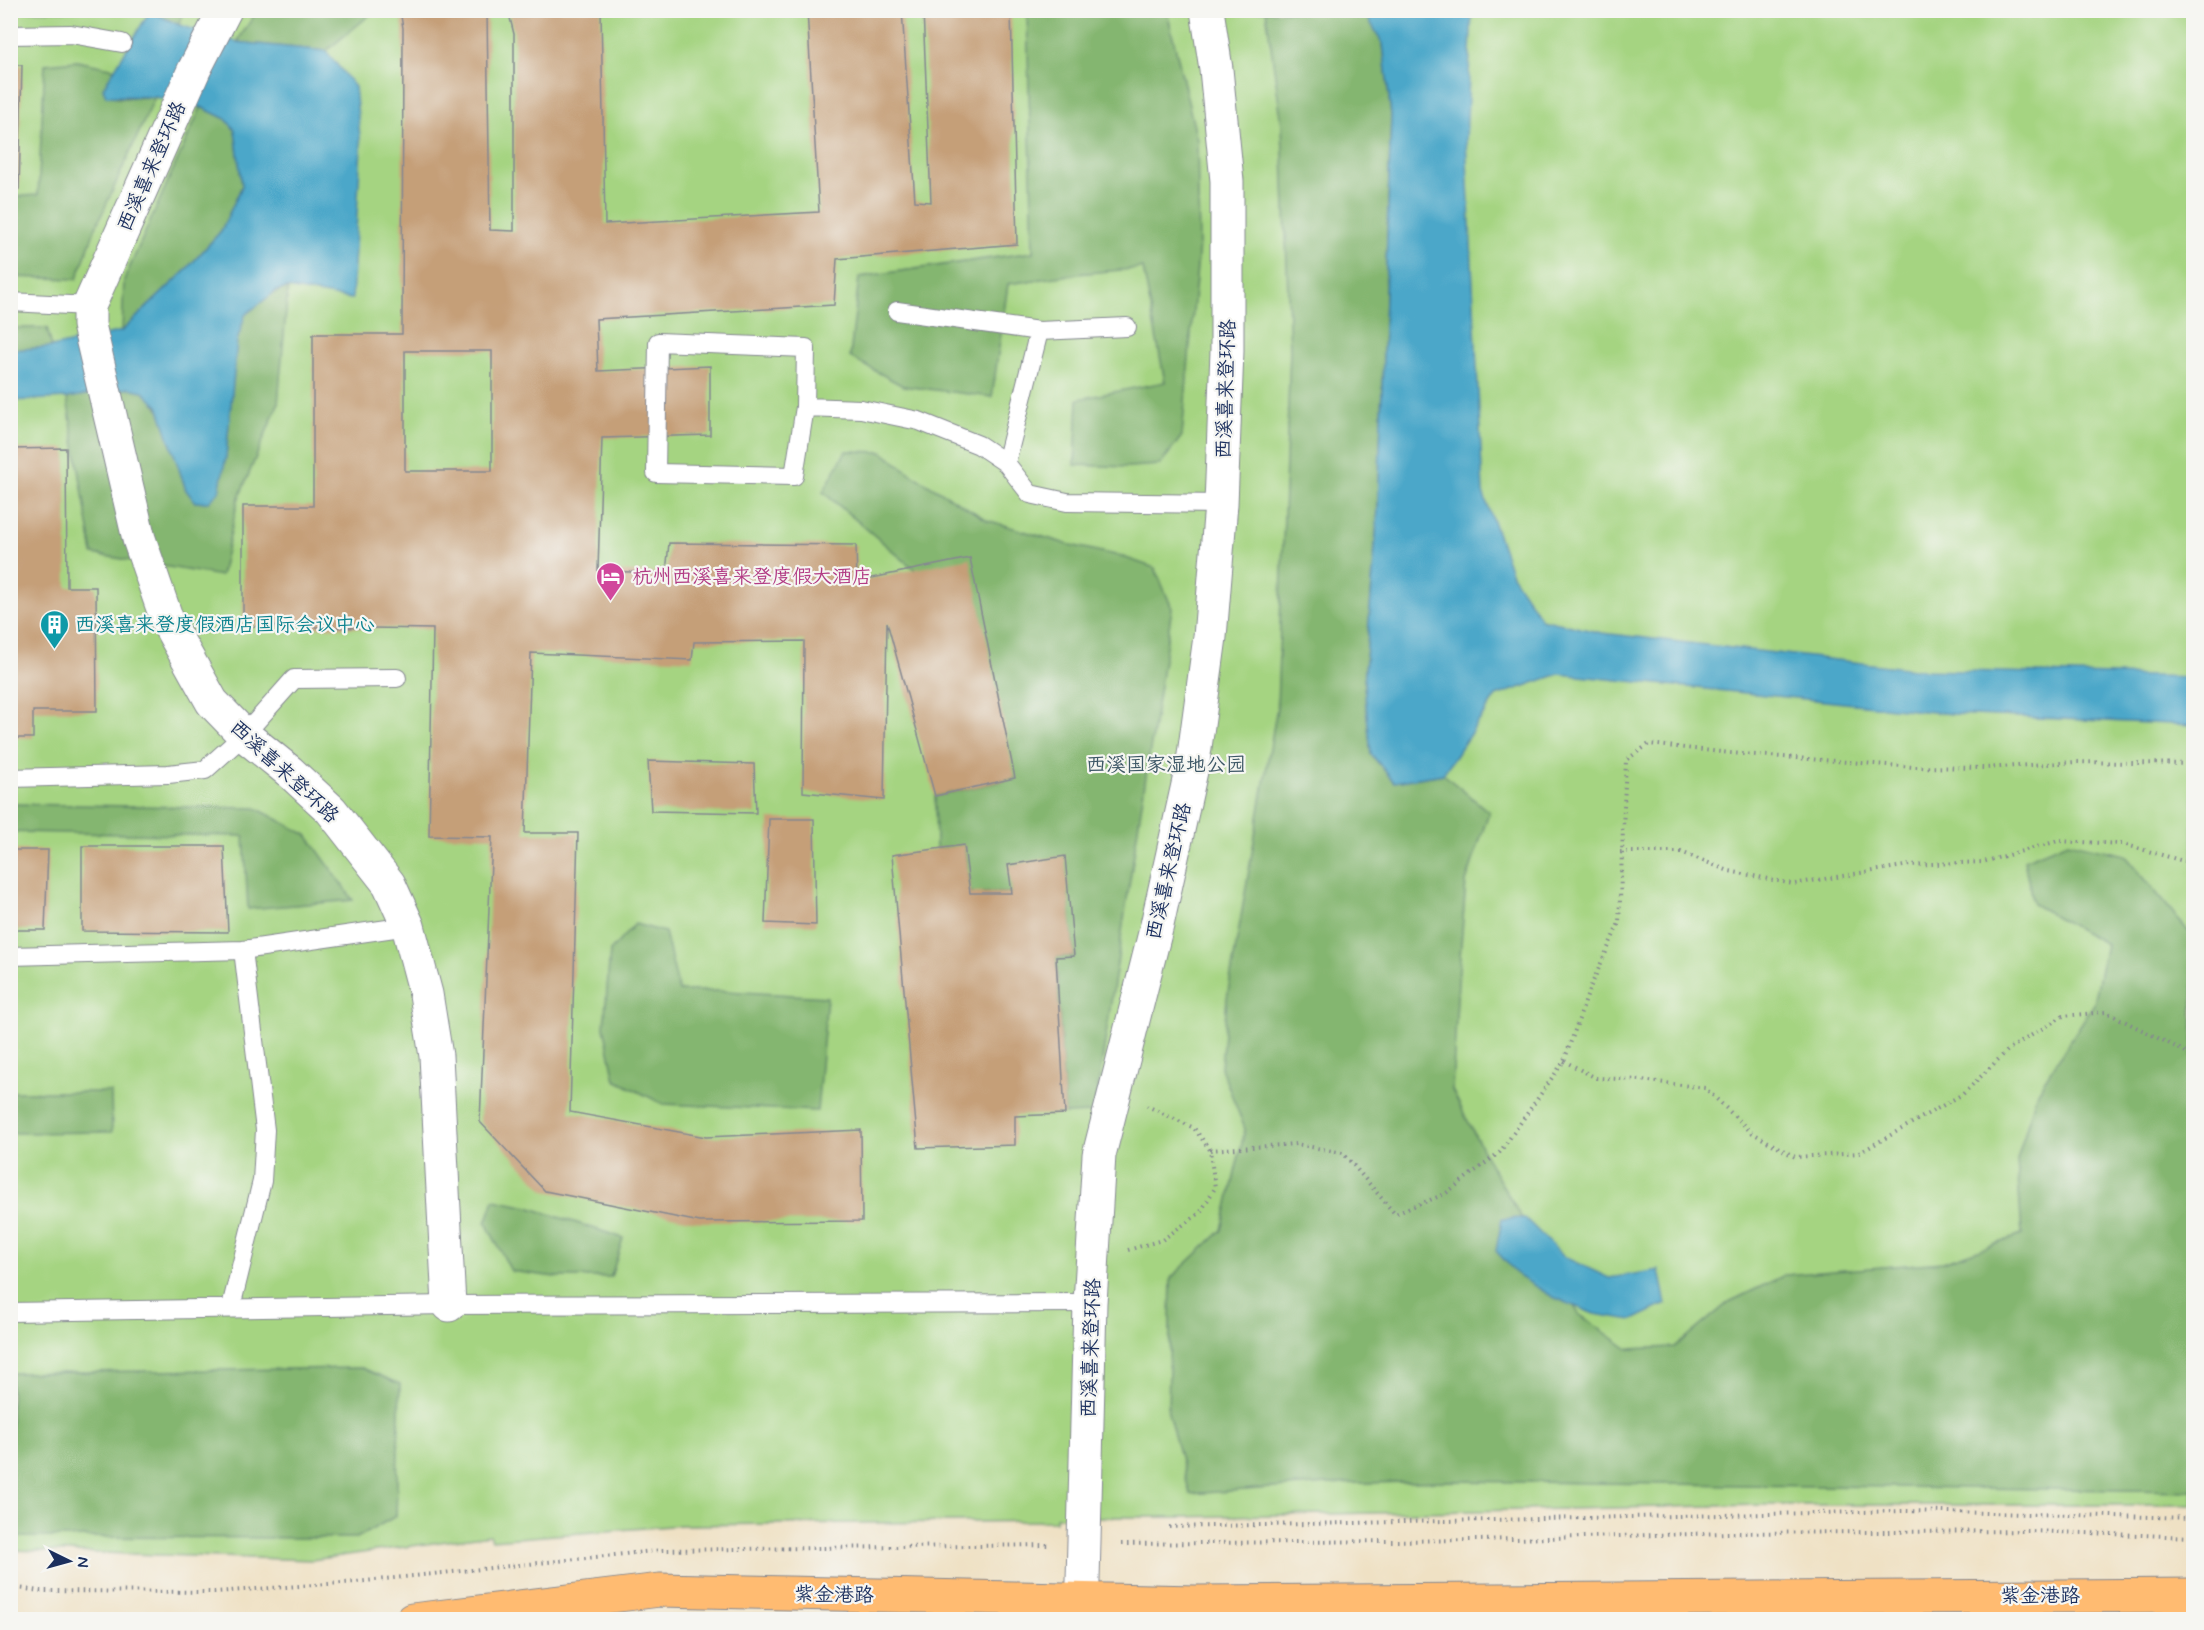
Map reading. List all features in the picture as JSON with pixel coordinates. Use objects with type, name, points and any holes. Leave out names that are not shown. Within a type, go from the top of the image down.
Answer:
[{"type":"main road","name":"紫金港路","points":[[412,1620],[660,1590],[1080,1613],[1195,1602],[2193,1595]]},
{"type":"main road","points":[[1147,1620],[1157,1612],[1195,1602]]},
{"type":"street","name":"西溪喜来登环路","points":[[225,10],[194,69],[89,316],[109,420],[139,539],[168,623],[212,702],[244,735],[290,772],[331,810],[389,884],[408,926],[426,994],[436,1056],[449,1305]]},
{"type":"street","name":"西溪喜来登环路","points":[[1080,1613],[1090,1303],[1099,1155],[1193,762],[1210,637],[1221,504],[1227,351],[1227,181],[1216,69],[1207,10]]},
{"type":"lane","points":[[10,35],[71,34],[122,42]]},
{"type":"lane","points":[[10,302],[89,316]]},
{"type":"lane","points":[[897,311],[1039,330],[1127,327]]},
{"type":"lane","points":[[1006,463],[1039,330]]},
{"type":"lane","points":[[658,342],[806,348],[805,407],[794,476],[656,473],[658,342]]},
{"type":"lane","points":[[805,407],[861,409],[919,421],[979,445],[1006,463],[1030,494],[1067,502],[1221,504]]},
{"type":"lane","points":[[10,778],[168,774],[205,770],[244,735],[294,679],[397,678]]},
{"type":"lane","points":[[10,956],[243,950],[408,926]]},
{"type":"lane","points":[[231,1307],[261,1181],[265,1130],[243,950]]},
{"type":"lane","points":[[10,1312],[449,1305],[1090,1303]]},
{"type":"path","points":[[1210,1150],[1296,1144],[1343,1153],[1395,1214],[1445,1194],[1500,1152],[1564,1061],[1590,988],[1619,923],[1620,852],[1626,760],[1649,744],[1730,753],[1914,767],[1984,768],[2076,762],[2193,764]]},
{"type":"path","points":[[1620,852],[1681,852],[1729,871],[1794,884],[1910,865],[1983,862],[2058,841],[2123,844],[2193,864]]},
{"type":"path","points":[[1564,1061],[1596,1078],[1641,1080],[1705,1088],[1751,1132],[1795,1157],[1859,1153],[1963,1094],[2009,1048],[2063,1016],[2106,1012],[2193,1056]]},
{"type":"path","points":[[1093,1261],[1162,1240],[1200,1213],[1215,1188],[1210,1150],[1194,1128],[1116,1091]]},
{"type":"path","points":[[1168,1527],[1906,1511],[2193,1518]]},
{"type":"green space","name":"西溪国家湿地公园","points":[[11,11],[2193,11],[2193,1505],[1762,1505],[1179,1517],[1056,1517],[1056,1521],[683,1525],[492,1540],[490,1535],[312,1560],[11,1550]]},
{"type":"green space","points":[[150,11],[183,11],[179,25]]},
{"type":"green space","points":[[257,11],[371,11],[371,14],[326,51],[237,42]]},
{"type":"green space","points":[[1027,11],[1167,11],[1197,140],[1199,244],[1182,436],[1160,465],[1128,467],[1075,465],[1078,399],[1165,382],[1143,268],[1076,274],[1008,284],[992,397],[903,386],[850,357],[859,277],[1033,252]]},
{"type":"green space","points":[[1266,11],[1364,11],[1383,44],[1391,115],[1378,510],[1364,684],[1371,754],[1394,782],[1443,774],[1489,812],[1466,882],[1452,1090],[1491,1166],[1579,1314],[1628,1349],[1675,1347],[1729,1302],[1785,1275],[1943,1262],[2022,1235],[2017,1160],[2037,1092],[2094,1004],[2106,944],[2033,904],[2024,860],[2068,842],[2125,855],[2193,937],[2193,1491],[1448,1481],[1328,1484],[1190,1494],[1168,1413],[1171,1278],[1222,1230],[1245,1129],[1221,1068],[1227,998],[1277,707],[1290,351],[1282,125]]},
{"type":"green space","points":[[77,61],[116,69],[103,88],[116,98],[155,97],[96,227],[77,279],[11,277],[11,197],[38,195],[45,64]]},
{"type":"green space","points":[[201,107],[226,119],[235,130],[242,186],[221,231],[184,272],[122,331],[124,280]]},
{"type":"green space","points":[[288,288],[278,404],[238,500],[221,576],[93,554],[67,398],[125,388],[141,390],[149,396],[157,406],[170,435],[186,490],[226,457],[231,383],[240,326],[245,315],[265,298]]},
{"type":"green space","points":[[11,328],[47,328],[52,347],[11,350]]},
{"type":"green space","points":[[846,451],[882,452],[913,475],[987,520],[1070,545],[1120,556],[1155,568],[1172,608],[1094,1113],[1065,1114],[1056,957],[1074,956],[1064,857],[1012,893],[970,893],[964,846],[936,849],[935,796],[1015,778],[914,569],[823,492]]},
{"type":"green space","points":[[11,804],[256,808],[307,835],[353,900],[248,909],[244,836],[11,832]]},
{"type":"green space","points":[[635,924],[665,932],[679,991],[725,991],[827,997],[817,1111],[663,1104],[615,1080],[604,1027],[610,951]]},
{"type":"green space","points":[[11,1092],[111,1092],[112,1132],[11,1133]]},
{"type":"green space","points":[[494,1200],[528,1207],[623,1238],[611,1277],[555,1277],[511,1271],[486,1223]]},
{"type":"green space","points":[[362,1368],[400,1384],[396,1516],[357,1538],[11,1537],[11,1373]]},
{"type":"water","points":[[150,11],[179,25],[237,42],[326,51],[355,87],[361,147],[352,299],[287,288],[276,291],[245,315],[237,341],[226,457],[219,492],[209,502],[195,502],[186,490],[158,406],[142,391],[129,388],[67,398],[11,401],[11,350],[52,347],[122,331],[184,272],[221,231],[242,186],[235,130],[226,119],[201,107],[155,97],[106,96],[103,88]]},
{"type":"water","points":[[1364,11],[1472,11],[1466,140],[1483,492],[1512,575],[1541,619],[1602,633],[1923,670],[2193,677],[2193,725],[1952,714],[1559,674],[1496,696],[1443,774],[1394,782],[1371,754],[1364,684],[1378,510],[1391,115],[1383,44]]},
{"type":"water","points":[[1525,1218],[1564,1257],[1609,1278],[1659,1270],[1666,1304],[1633,1320],[1594,1314],[1553,1297],[1520,1277],[1496,1251],[1502,1219]]},
{"type":"building","name":"杭州西溪喜来登度假大酒店","points":[[400,10],[487,10],[490,230],[514,231],[514,34],[508,10],[601,10],[605,224],[819,212],[807,10],[902,10],[915,201],[931,202],[923,10],[1011,10],[1017,244],[837,259],[834,305],[596,319],[598,371],[710,366],[710,435],[602,438],[598,571],[666,573],[669,543],[856,545],[857,581],[970,558],[1015,778],[935,796],[887,622],[884,800],[803,792],[804,641],[694,642],[692,660],[531,653],[525,833],[578,833],[570,1112],[706,1137],[861,1130],[862,1221],[700,1222],[545,1191],[480,1122],[492,837],[429,836],[433,629],[243,626],[243,506],[313,506],[313,334],[402,334],[403,28]],"holes":[[[405,351],[492,351],[492,471],[405,471]]]},
{"type":"building","points":[[10,65],[22,65],[19,189],[10,189]]},
{"type":"building","name":"西溪喜来登度假酒店国际会议中心","points":[[66,448],[67,587],[96,587],[97,711],[33,711],[33,738],[10,738],[10,449]]},
{"type":"building","points":[[648,761],[754,764],[756,813],[651,811]]},
{"type":"building","points":[[769,819],[814,819],[816,925],[765,923]]},
{"type":"building","points":[[964,845],[970,893],[1012,893],[1008,865],[1065,856],[1074,956],[1056,957],[1065,1114],[1015,1116],[1015,1145],[918,1148],[892,855]]},
{"type":"building","points":[[82,846],[224,846],[228,932],[82,931]]},
{"type":"building","points":[[10,850],[48,850],[45,930],[10,930]]},
{"type":"place","name":"杭州西溪喜来登度假大酒店","points":[[611,602]]},
{"type":"place","name":"西溪喜来登度假酒店国际会议中心","points":[[54,650]]}]
